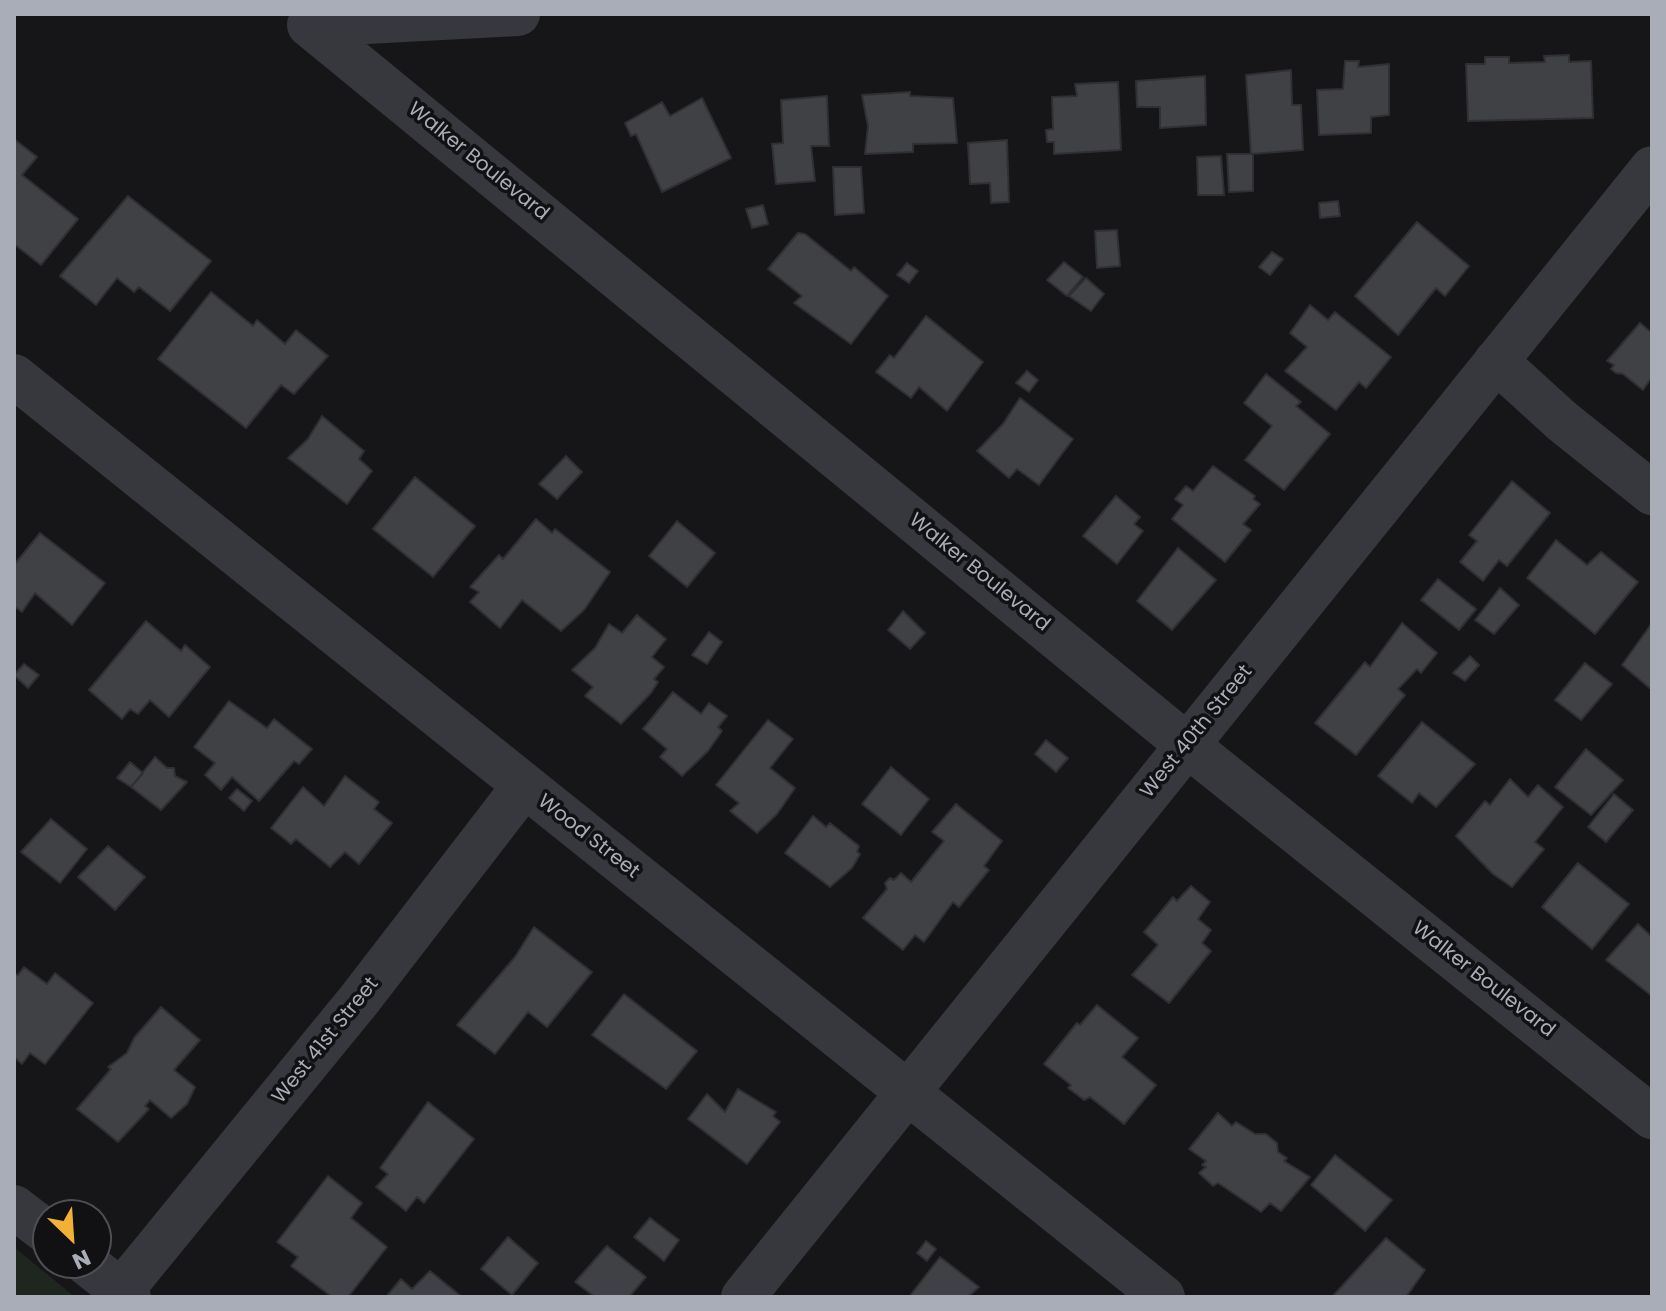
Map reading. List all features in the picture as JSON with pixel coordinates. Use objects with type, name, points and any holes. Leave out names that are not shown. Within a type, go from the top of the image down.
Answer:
[{"type":"street","name":"Walker Boulevard","points":[[518,14],[309,25],[1187,745],[1652,1117]]},
{"type":"street","name":"West 40th Street","points":[[743,1297],[1652,168]]},
{"type":"street","points":[[1496,361],[1562,421],[1652,493]]},
{"type":"street","name":"Wood Street","points":[[14,376],[1163,1297]]},
{"type":"street","name":"West 41st Street","points":[[125,1294],[524,786]]},
{"type":"street","points":[[14,1207],[32,1221]]},
{"type":"street","points":[[106,1279],[125,1294]]},
{"type":"shaded area","points":[[14,1247],[32,1262],[32,1279],[53,1279],[75,1297],[14,1297]]},
{"type":"building","points":[[1569,55],[1569,62],[1591,61],[1593,118],[1468,121],[1466,64],[1485,64],[1485,57],[1509,57],[1509,63],[1545,62],[1544,56]]},
{"type":"building","points":[[1345,61],[1359,61],[1358,67],[1389,64],[1389,115],[1371,117],[1371,133],[1319,135],[1317,90],[1343,89]]},
{"type":"building","points":[[1291,70],[1292,105],[1301,105],[1303,150],[1251,154],[1246,75]]},
{"type":"building","points":[[1205,76],[1206,125],[1160,128],[1160,107],[1137,107],[1136,81]]},
{"type":"building","points":[[1118,82],[1121,150],[1054,154],[1054,142],[1047,142],[1046,130],[1053,129],[1052,97],[1077,96],[1075,84]]},
{"type":"building","points":[[910,92],[910,96],[953,98],[957,143],[913,144],[913,152],[865,154],[868,126],[862,95]]},
{"type":"building","points":[[827,96],[829,146],[811,146],[815,181],[776,184],[772,144],[783,143],[781,100]]},
{"type":"building","points":[[702,98],[731,158],[662,192],[636,134],[631,136],[625,123],[662,102],[670,116]]},
{"type":"building","points":[[14,139],[37,157],[22,175],[78,219],[41,265],[14,244]]},
{"type":"building","points":[[1007,140],[1009,202],[991,203],[990,183],[970,184],[968,143]]},
{"type":"building","points":[[1227,154],[1253,154],[1253,191],[1229,192]]},
{"type":"building","points":[[1221,156],[1224,195],[1198,195],[1197,157]]},
{"type":"building","points":[[833,167],[861,167],[864,213],[835,215]]},
{"type":"building","points":[[128,196],[211,261],[170,311],[139,287],[134,292],[117,278],[96,305],[60,276]]},
{"type":"building","points":[[1338,201],[1340,216],[1320,218],[1319,203]]},
{"type":"building","points":[[763,205],[768,224],[752,228],[746,209]]},
{"type":"building","points":[[1417,222],[1469,266],[1445,296],[1436,288],[1398,335],[1355,296]]},
{"type":"building","points":[[1117,230],[1120,266],[1097,268],[1095,231]]},
{"type":"building","points":[[798,233],[805,234],[851,271],[854,267],[888,296],[851,344],[794,303],[802,296],[768,269]]},
{"type":"building","points":[[1272,252],[1283,259],[1270,275],[1259,267]]},
{"type":"building","points":[[1064,262],[1083,277],[1067,296],[1047,280]]},
{"type":"building","points":[[907,263],[918,271],[909,283],[897,275]]},
{"type":"building","points":[[1086,278],[1104,294],[1091,311],[1069,296]]},
{"type":"building","points":[[211,292],[253,326],[257,320],[285,344],[296,330],[328,356],[294,394],[281,385],[246,428],[158,359]]},
{"type":"building","points":[[1310,305],[1328,320],[1335,312],[1391,357],[1366,388],[1359,382],[1336,410],[1285,371],[1307,347],[1290,333]]},
{"type":"building","points":[[926,316],[983,362],[947,411],[919,387],[911,398],[876,372],[890,355],[894,358]]},
{"type":"building","points":[[1640,323],[1652,333],[1652,377],[1643,390],[1623,374],[1611,369],[1614,365],[1607,361]]},
{"type":"building","points":[[1027,371],[1038,380],[1029,392],[1016,383]]},
{"type":"building","points":[[1266,374],[1301,402],[1296,406],[1330,434],[1284,490],[1245,460],[1272,426],[1244,403]]},
{"type":"building","points":[[1020,398],[1073,439],[1039,485],[1017,469],[1009,478],[977,451],[1003,424]]},
{"type":"building","points":[[322,416],[364,451],[359,459],[372,471],[347,504],[288,458],[308,439]]},
{"type":"building","points":[[566,456],[582,472],[557,499],[539,484]]},
{"type":"building","points":[[1213,466],[1255,496],[1253,499],[1260,504],[1243,524],[1251,530],[1225,562],[1172,519],[1183,505],[1175,499],[1186,486],[1193,491]]},
{"type":"building","points":[[415,477],[475,526],[433,577],[373,529]]},
{"type":"building","points":[[1512,481],[1550,513],[1507,566],[1499,560],[1483,581],[1460,562],[1477,541],[1469,535]]},
{"type":"building","points":[[1116,496],[1140,517],[1134,524],[1143,531],[1117,564],[1083,536]]},
{"type":"building","points":[[536,519],[552,533],[555,529],[610,572],[584,610],[561,631],[522,600],[500,628],[470,602],[479,592],[470,587],[499,555],[503,559]]},
{"type":"building","points":[[677,521],[715,553],[687,587],[649,556]]},
{"type":"building","points":[[40,533],[105,583],[72,625],[35,593],[22,612],[14,606],[14,565]]},
{"type":"building","points":[[1556,540],[1587,565],[1601,552],[1638,582],[1595,634],[1527,578]]},
{"type":"building","points":[[1178,548],[1216,580],[1172,630],[1137,601]]},
{"type":"building","points":[[1438,579],[1476,609],[1459,630],[1421,600]]},
{"type":"building","points":[[1500,588],[1519,605],[1494,634],[1475,620]]},
{"type":"building","points":[[903,611],[925,633],[910,649],[888,630]]},
{"type":"building","points":[[637,615],[666,639],[652,657],[664,667],[654,679],[658,682],[651,693],[621,724],[585,696],[593,687],[572,670],[595,648],[609,624],[622,633]]},
{"type":"building","points":[[146,621],[181,651],[185,645],[210,667],[169,717],[150,700],[138,714],[130,709],[122,719],[89,690]]},
{"type":"building","points":[[1402,623],[1437,653],[1421,673],[1417,669],[1398,689],[1405,695],[1356,755],[1315,723],[1365,662],[1370,667]]},
{"type":"building","points":[[1652,623],[1652,690],[1622,665]]},
{"type":"building","points":[[709,632],[722,642],[707,664],[692,655]]},
{"type":"building","points":[[1470,656],[1479,665],[1465,681],[1453,673]]},
{"type":"building","points":[[1585,663],[1612,684],[1581,720],[1555,700]]},
{"type":"building","points":[[24,664],[39,675],[28,688],[14,675]]},
{"type":"building","points":[[673,692],[701,714],[709,703],[727,716],[718,727],[722,731],[708,751],[682,776],[660,757],[667,749],[643,729]]},
{"type":"building","points":[[229,701],[267,728],[274,719],[312,749],[299,764],[294,761],[259,801],[232,777],[221,790],[205,775],[215,763],[194,747]]},
{"type":"building","points":[[768,720],[793,739],[770,768],[795,788],[777,814],[757,833],[730,811],[739,803],[716,785]]},
{"type":"building","points":[[1422,722],[1475,764],[1436,807],[1419,793],[1412,803],[1378,776]]},
{"type":"building","points":[[1046,740],[1068,758],[1056,772],[1035,754]]},
{"type":"building","points":[[1586,749],[1623,780],[1591,815],[1555,787]]},
{"type":"building","points":[[155,757],[167,768],[174,768],[175,776],[187,782],[161,810],[131,787]]},
{"type":"building","points":[[130,762],[143,773],[131,787],[117,778]]},
{"type":"building","points":[[891,767],[929,799],[901,835],[862,804]]},
{"type":"building","points":[[345,776],[379,802],[374,809],[392,823],[359,864],[345,852],[330,867],[296,839],[291,844],[271,828],[303,787],[324,806]]},
{"type":"building","points":[[1510,779],[1528,797],[1538,785],[1563,807],[1535,842],[1544,849],[1512,887],[1493,874],[1456,836],[1485,801],[1490,805]]},
{"type":"building","points":[[237,789],[252,801],[244,811],[229,798]]},
{"type":"building","points":[[1614,794],[1633,810],[1606,842],[1588,827]]},
{"type":"building","points":[[956,804],[1002,841],[984,866],[989,870],[959,907],[953,902],[924,942],[915,935],[903,950],[863,918],[887,889],[885,883],[890,878],[894,880],[901,873],[911,882],[944,841],[932,832]]},
{"type":"building","points":[[813,816],[826,827],[830,823],[859,846],[857,852],[860,854],[852,868],[830,887],[785,853]]},
{"type":"building","points":[[51,819],[87,849],[60,883],[21,852]]},
{"type":"building","points":[[108,846],[145,877],[115,910],[78,877]]},
{"type":"building","points":[[1578,863],[1629,904],[1592,949],[1542,907]]},
{"type":"building","points":[[1191,886],[1210,902],[1198,919],[1211,930],[1202,943],[1211,951],[1169,1003],[1132,975],[1158,945],[1144,932],[1173,897],[1177,901]]},
{"type":"building","points":[[1638,924],[1652,937],[1652,996],[1606,960]]},
{"type":"building","points":[[534,927],[592,972],[547,1027],[528,1012],[495,1054],[457,1025],[515,957]]},
{"type":"building","points":[[24,967],[47,984],[55,973],[93,1003],[45,1064],[30,1053],[22,1064],[14,1057],[14,974],[18,975]]},
{"type":"building","points":[[624,994],[697,1051],[666,1089],[592,1035]]},
{"type":"building","points":[[1097,1005],[1138,1038],[1122,1057],[1156,1085],[1124,1124],[1090,1097],[1084,1100],[1068,1088],[1071,1085],[1044,1064],[1077,1023],[1080,1025]]},
{"type":"building","points":[[161,1007],[200,1040],[174,1070],[195,1087],[187,1104],[171,1118],[150,1100],[145,1106],[149,1109],[118,1142],[77,1109],[111,1069],[108,1067],[127,1053],[134,1038]]},
{"type":"building","points":[[738,1089],[776,1112],[773,1116],[780,1122],[747,1164],[688,1119],[707,1094],[725,1112]]},
{"type":"building","points":[[428,1102],[474,1139],[424,1203],[417,1197],[406,1211],[376,1187],[388,1174],[380,1168]]},
{"type":"building","points":[[1218,1113],[1232,1126],[1236,1122],[1255,1134],[1266,1134],[1277,1143],[1278,1152],[1287,1158],[1284,1161],[1310,1177],[1281,1211],[1270,1203],[1261,1212],[1218,1183],[1213,1186],[1199,1173],[1206,1167],[1202,1165],[1206,1161],[1189,1149]]},
{"type":"building","points":[[1335,1155],[1392,1200],[1365,1231],[1311,1185]]},
{"type":"building","points":[[328,1176],[362,1203],[351,1218],[387,1247],[348,1297],[332,1297],[291,1266],[298,1257],[277,1242]]},
{"type":"building","points":[[650,1218],[679,1240],[664,1261],[634,1237]]},
{"type":"building","points":[[508,1237],[538,1263],[512,1295],[481,1269]]},
{"type":"building","points":[[1386,1238],[1425,1270],[1406,1297],[1332,1297]]},
{"type":"building","points":[[926,1241],[936,1249],[927,1261],[917,1253]]},
{"type":"building","points":[[607,1246],[646,1277],[629,1297],[595,1297],[575,1282]]},
{"type":"building","points":[[940,1257],[979,1287],[968,1297],[909,1297]]},
{"type":"building","points":[[430,1271],[462,1297],[386,1297],[401,1279],[412,1289]]}]
